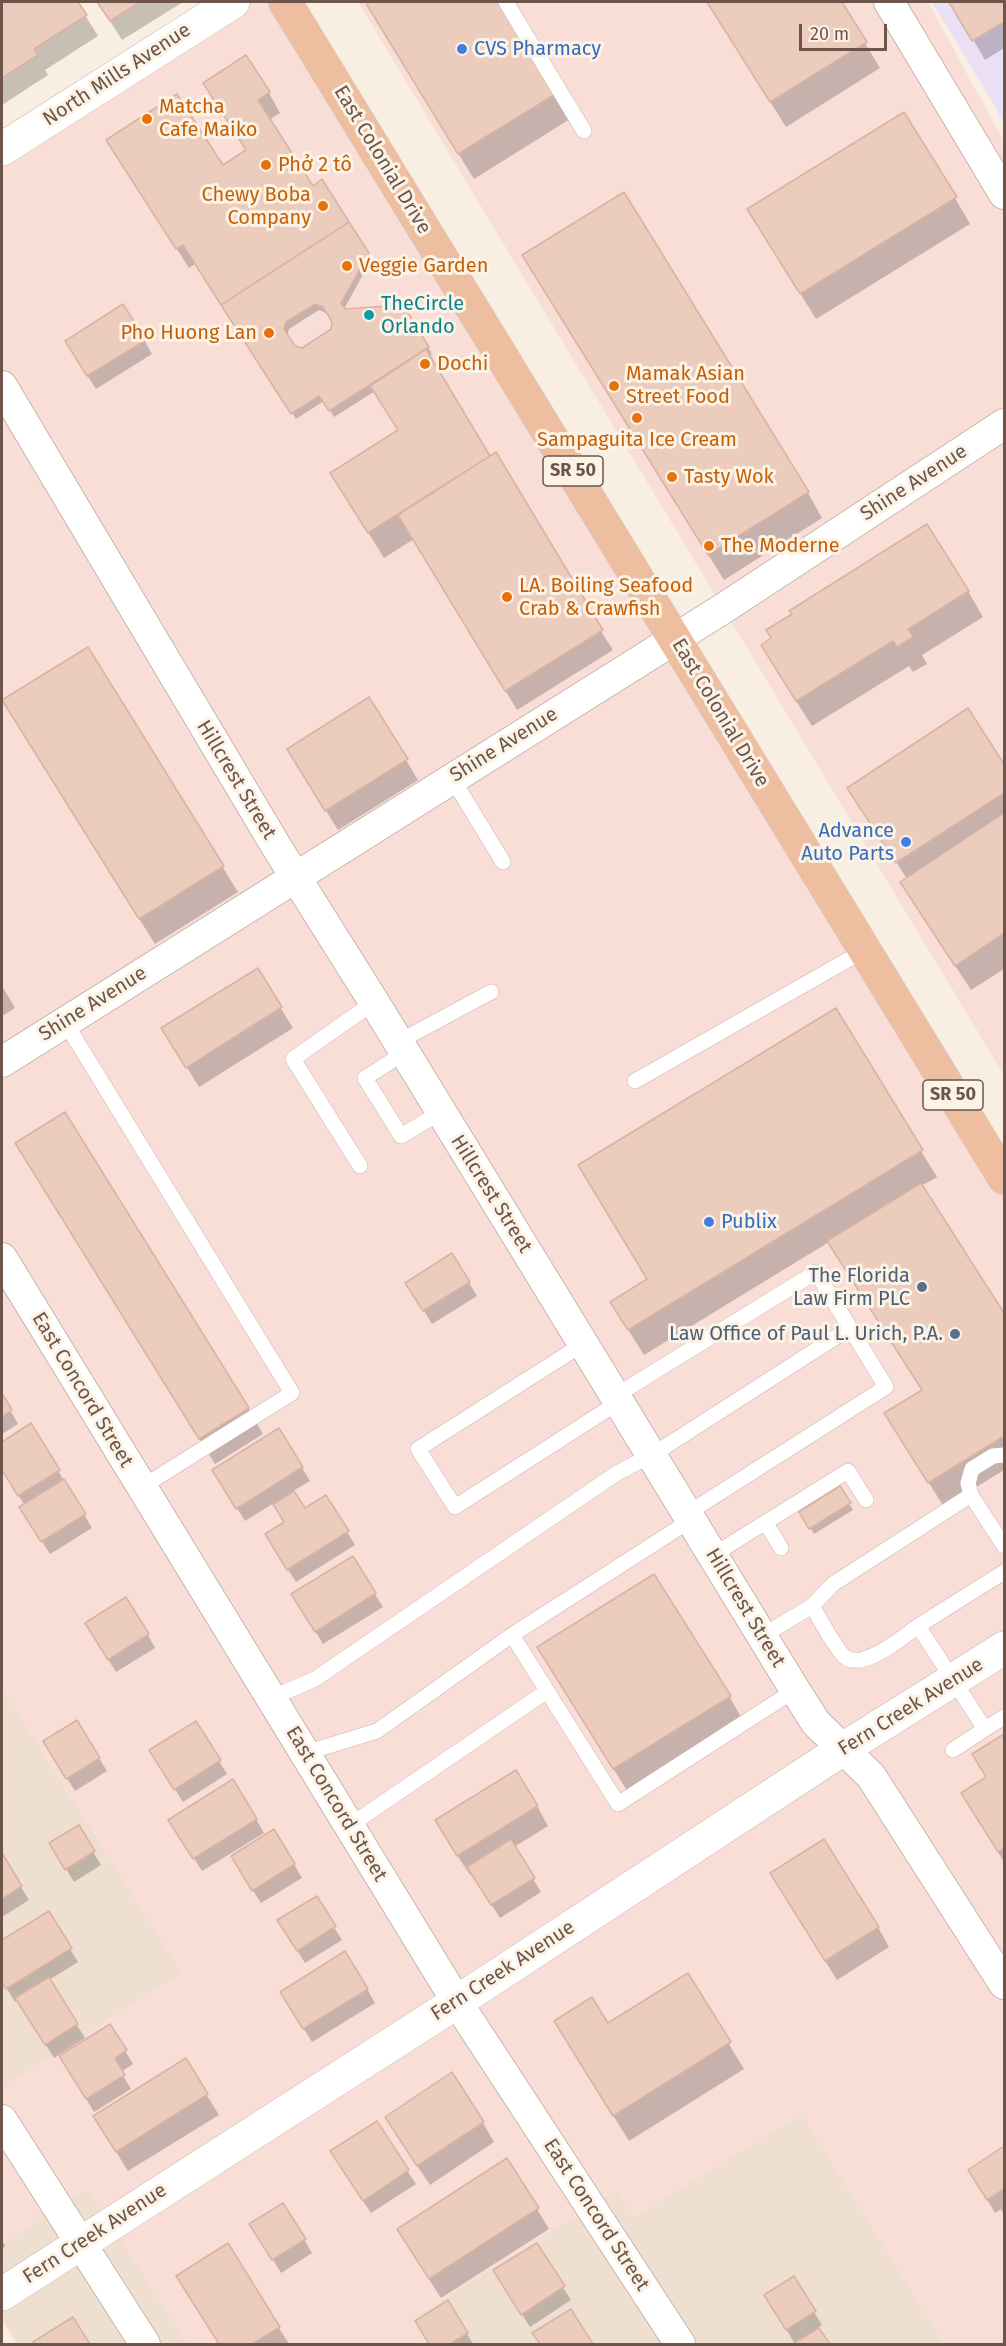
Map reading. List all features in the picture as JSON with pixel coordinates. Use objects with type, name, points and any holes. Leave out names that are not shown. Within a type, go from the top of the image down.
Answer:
[{"type":"highway","name":"East Colonial Drive","points":[[285,2],[1005,1178]]},
{"type":"street","name":"North Mills Avenue","points":[[2,149],[233,2]]},
{"type":"street","points":[[889,2],[1005,194]]},
{"type":"street","name":"Hillcrest Street","points":[[2,386],[295,876],[795,1690],[816,1723],[871,1776],[1005,1984]]},
{"type":"street","name":"Shine Avenue","points":[[2,1062],[675,638],[1005,424]]},
{"type":"street","name":"East Concord Street","points":[[2,1258],[457,2002],[680,2344]]},
{"type":"street","name":"Fern Creek Avenue","points":[[2,2294],[457,2002],[843,1749],[1005,1648]]},
{"type":"street","points":[[2,2120],[145,2344]]},
{"type":"lane","points":[[506,2],[584,131]]},
{"type":"lane","points":[[452,778],[503,862]]},
{"type":"lane","points":[[635,1081],[865,950]]},
{"type":"lane","points":[[441,1112],[401,1136],[365,1078],[401,1047],[491,992]]},
{"type":"lane","points":[[360,1166],[293,1059],[374,1002]]},
{"type":"lane","points":[[65,1022],[292,1393],[142,1487]]},
{"type":"lane","points":[[305,1753],[377,1731],[512,1635],[886,1387],[816,1272],[617,1399],[455,1507],[418,1449],[583,1344]]},
{"type":"lane","points":[[271,1698],[315,1679],[617,1473],[652,1455],[850,1328]]},
{"type":"lane","points":[[1005,1455],[993,1456],[972,1469],[968,1484],[971,1495],[1005,1546]]},
{"type":"lane","points":[[712,1555],[848,1471],[866,1500]]},
{"type":"lane","points":[[762,1636],[812,1606],[833,1584],[971,1495]]},
{"type":"lane","points":[[766,1522],[781,1548]]},
{"type":"lane","points":[[812,1606],[845,1657],[854,1661],[866,1661],[1005,1572]]},
{"type":"lane","points":[[918,1626],[985,1729]]},
{"type":"lane","points":[[512,1635],[618,1804],[795,1690]]},
{"type":"lane","points":[[349,1826],[546,1691]]},
{"type":"lane","points":[[953,1750],[1005,1717]]},
{"type":"shaded area","points":[[231,2],[288,2],[1004,1179],[1004,2344],[945,2344],[802,2114],[634,2216],[616,2189],[412,2318],[429,2344],[188,2344],[88,2189],[2,2244],[2,2088],[181,1973],[2,1687],[2,149]]},
{"type":"shaded area","points":[[358,2],[928,2],[1004,142],[1004,411],[990,422],[1004,447],[1004,1075]]},
{"type":"shaded area","points":[[932,2],[1004,2],[1004,123],[979,79]]},
{"type":"shaded area","points":[[2,1687],[182,1973],[2,2088]]},
{"type":"shaded area","points":[[802,2114],[945,2344],[429,2344],[412,2318],[617,2189],[634,2216]]},
{"type":"shaded area","points":[[88,2189],[188,2344],[17,2344],[2,2319],[2,2244]]},
{"type":"building","points":[[2,2],[78,2],[87,15],[34,49],[38,55],[2,78]]},
{"type":"building","points":[[97,2],[140,2],[110,21]]},
{"type":"building","name":"CVS Pharmacy","points":[[368,2],[500,2],[557,93],[458,154],[367,5]]},
{"type":"building","points":[[707,2],[842,2],[867,42],[770,102]]},
{"type":"building","points":[[949,2],[1004,2],[1004,22],[972,41]]},
{"type":"building","points":[[246,55],[270,92],[258,100],[313,186],[322,179],[349,222],[221,305],[183,245],[176,249],[106,140],[177,94],[223,165],[246,150],[203,83]]},
{"type":"building","points":[[904,112],[957,197],[800,294],[747,209]]},
{"type":"building","points":[[624,192],[809,492],[708,555],[522,255]]},
{"type":"building","name":"TheCircle Orlando","points":[[349,222],[369,253],[341,303],[345,309],[403,305],[429,347],[329,411],[319,396],[291,414],[221,305]],"holes":[[[315,304],[323,307],[332,322],[331,329],[302,348],[295,346],[284,329],[286,322]]]},
{"type":"building","points":[[123,304],[146,340],[87,376],[65,341]]},
{"type":"building","points":[[426,349],[490,456],[368,533],[330,473],[398,430],[370,386]]},
{"type":"building","points":[[496,452],[603,630],[505,691],[398,515]]},
{"type":"building","points":[[927,524],[969,591],[908,629],[913,637],[897,647],[893,641],[796,701],[761,645],[771,638],[766,630],[792,614],[789,611]]},
{"type":"building","points":[[88,647],[224,866],[139,919],[2,700]]},
{"type":"building","points":[[369,697],[408,759],[325,811],[287,749]]},
{"type":"building","points":[[968,708],[1004,764],[1004,793],[896,863],[847,788]]},
{"type":"building","points":[[1004,813],[1004,933],[955,966],[900,882]]},
{"type":"building","points":[[258,968],[282,1007],[186,1068],[161,1028]]},
{"type":"building","name":"Publix","points":[[836,1008],[923,1150],[628,1330],[610,1302],[647,1279],[578,1165]]},
{"type":"building","points":[[65,1112],[249,1408],[199,1439],[15,1143]]},
{"type":"building","points":[[921,1183],[1004,1313],[1004,1436],[928,1483],[884,1413],[922,1390],[827,1241]]},
{"type":"building","points":[[452,1253],[470,1282],[423,1311],[405,1283]]},
{"type":"building","points":[[2,1393],[12,1410],[2,1417]]},
{"type":"building","points":[[31,1423],[60,1470],[18,1496],[2,1470],[2,1442]]},
{"type":"building","points":[[279,1428],[303,1467],[236,1509],[212,1470]]},
{"type":"building","points":[[64,1479],[86,1514],[41,1542],[19,1507]]},
{"type":"building","points":[[840,1486],[851,1503],[809,1529],[799,1512]]},
{"type":"building","points":[[294,1491],[305,1508],[326,1495],[349,1531],[287,1570],[265,1534],[284,1522],[273,1504]]},
{"type":"building","points":[[353,1556],[376,1593],[315,1632],[291,1594]]},
{"type":"building","points":[[654,1574],[731,1696],[613,1769],[537,1647]]},
{"type":"building","points":[[126,1597],[149,1634],[108,1660],[85,1623]]},
{"type":"building","points":[[77,1720],[100,1758],[66,1779],[43,1741]]},
{"type":"building","points":[[196,1721],[221,1760],[174,1790],[149,1750]]},
{"type":"building","points":[[1004,1734],[1004,1848],[998,1852],[961,1793],[986,1777],[972,1754]]},
{"type":"building","points":[[516,1770],[538,1806],[457,1856],[435,1820]]},
{"type":"building","points":[[233,1779],[257,1819],[193,1859],[168,1820]]},
{"type":"building","points":[[79,1825],[95,1851],[65,1870],[49,1843]]},
{"type":"building","points":[[274,1829],[295,1864],[252,1891],[231,1856]]},
{"type":"building","points":[[511,1839],[535,1878],[491,1905],[467,1867]]},
{"type":"building","points":[[824,1839],[879,1927],[825,1961],[770,1873]]},
{"type":"building","points":[[2,1853],[22,1886],[2,1899]]},
{"type":"building","points":[[317,1896],[336,1926],[297,1951],[277,1920]]},
{"type":"building","points":[[49,1911],[72,1948],[6,1989],[2,1982],[2,1940]]},
{"type":"building","points":[[345,1951],[368,1989],[303,2029],[280,1992]]},
{"type":"building","points":[[688,1973],[731,2042],[613,2116],[554,2021],[592,1997],[608,2023]]},
{"type":"building","points":[[49,1977],[78,2024],[45,2045],[15,1998]]},
{"type":"building","points":[[110,2024],[127,2050],[115,2058],[125,2075],[86,2099],[59,2056]]},
{"type":"building","points":[[186,2058],[208,2094],[116,2152],[93,2116]]},
{"type":"building","points":[[452,2072],[484,2122],[417,2166],[385,2117]]},
{"type":"building","points":[[377,2121],[409,2170],[363,2201],[330,2151]]},
{"type":"building","points":[[1004,2146],[1004,2189],[987,2200],[968,2170]]},
{"type":"building","points":[[507,2158],[539,2208],[429,2279],[397,2229]]},
{"type":"building","points":[[283,2203],[306,2239],[272,2260],[249,2224]]},
{"type":"building","points":[[228,2243],[280,2327],[252,2344],[219,2344],[176,2276]]},
{"type":"building","points":[[537,2243],[565,2286],[521,2315],[493,2270]]},
{"type":"building","points":[[794,2276],[816,2311],[786,2330],[764,2295]]},
{"type":"building","points":[[448,2300],[468,2333],[450,2344],[429,2344],[415,2321]]},
{"type":"building","points":[[571,2309],[593,2344],[540,2344],[532,2333]]},
{"type":"building","points":[[73,2317],[90,2344],[35,2344],[33,2342]]},
{"type":"building","points":[[819,2328],[830,2344],[792,2344]]},
{"type":"place","name":"CVS Pharmacy","points":[[462,49]]},
{"type":"place","name":"Matcha Cafe Maiko","points":[[147,119]]},
{"type":"place","name":"Phở 2 tô","points":[[266,165]]},
{"type":"place","name":"Chewy Boba Company","points":[[323,206]]},
{"type":"place","name":"Veggie Garden","points":[[347,266]]},
{"type":"place","name":"TheCircle Orlando","points":[[369,315]]},
{"type":"place","name":"Pho Huong Lan","points":[[269,333]]},
{"type":"place","name":"Dochi","points":[[425,364]]},
{"type":"place","name":"Mamak Asian Street Food","points":[[614,386]]},
{"type":"place","name":"Sampaguita Ice Cream","points":[[637,418]]},
{"type":"place","name":"Tasty Wok","points":[[672,477]]},
{"type":"place","name":"The Moderne","points":[[709,546]]},
{"type":"place","name":"LA. Boiling Seafood Crab & Crawfish","points":[[507,597]]},
{"type":"place","name":"Advance Auto Parts","points":[[906,842]]},
{"type":"place","name":"Publix","points":[[709,1222]]},
{"type":"place","name":"The Florida Law Firm PLC","points":[[922,1287]]},
{"type":"place","name":"Law Office of Paul L. Urich, P.A.","points":[[955,1334]]}]
